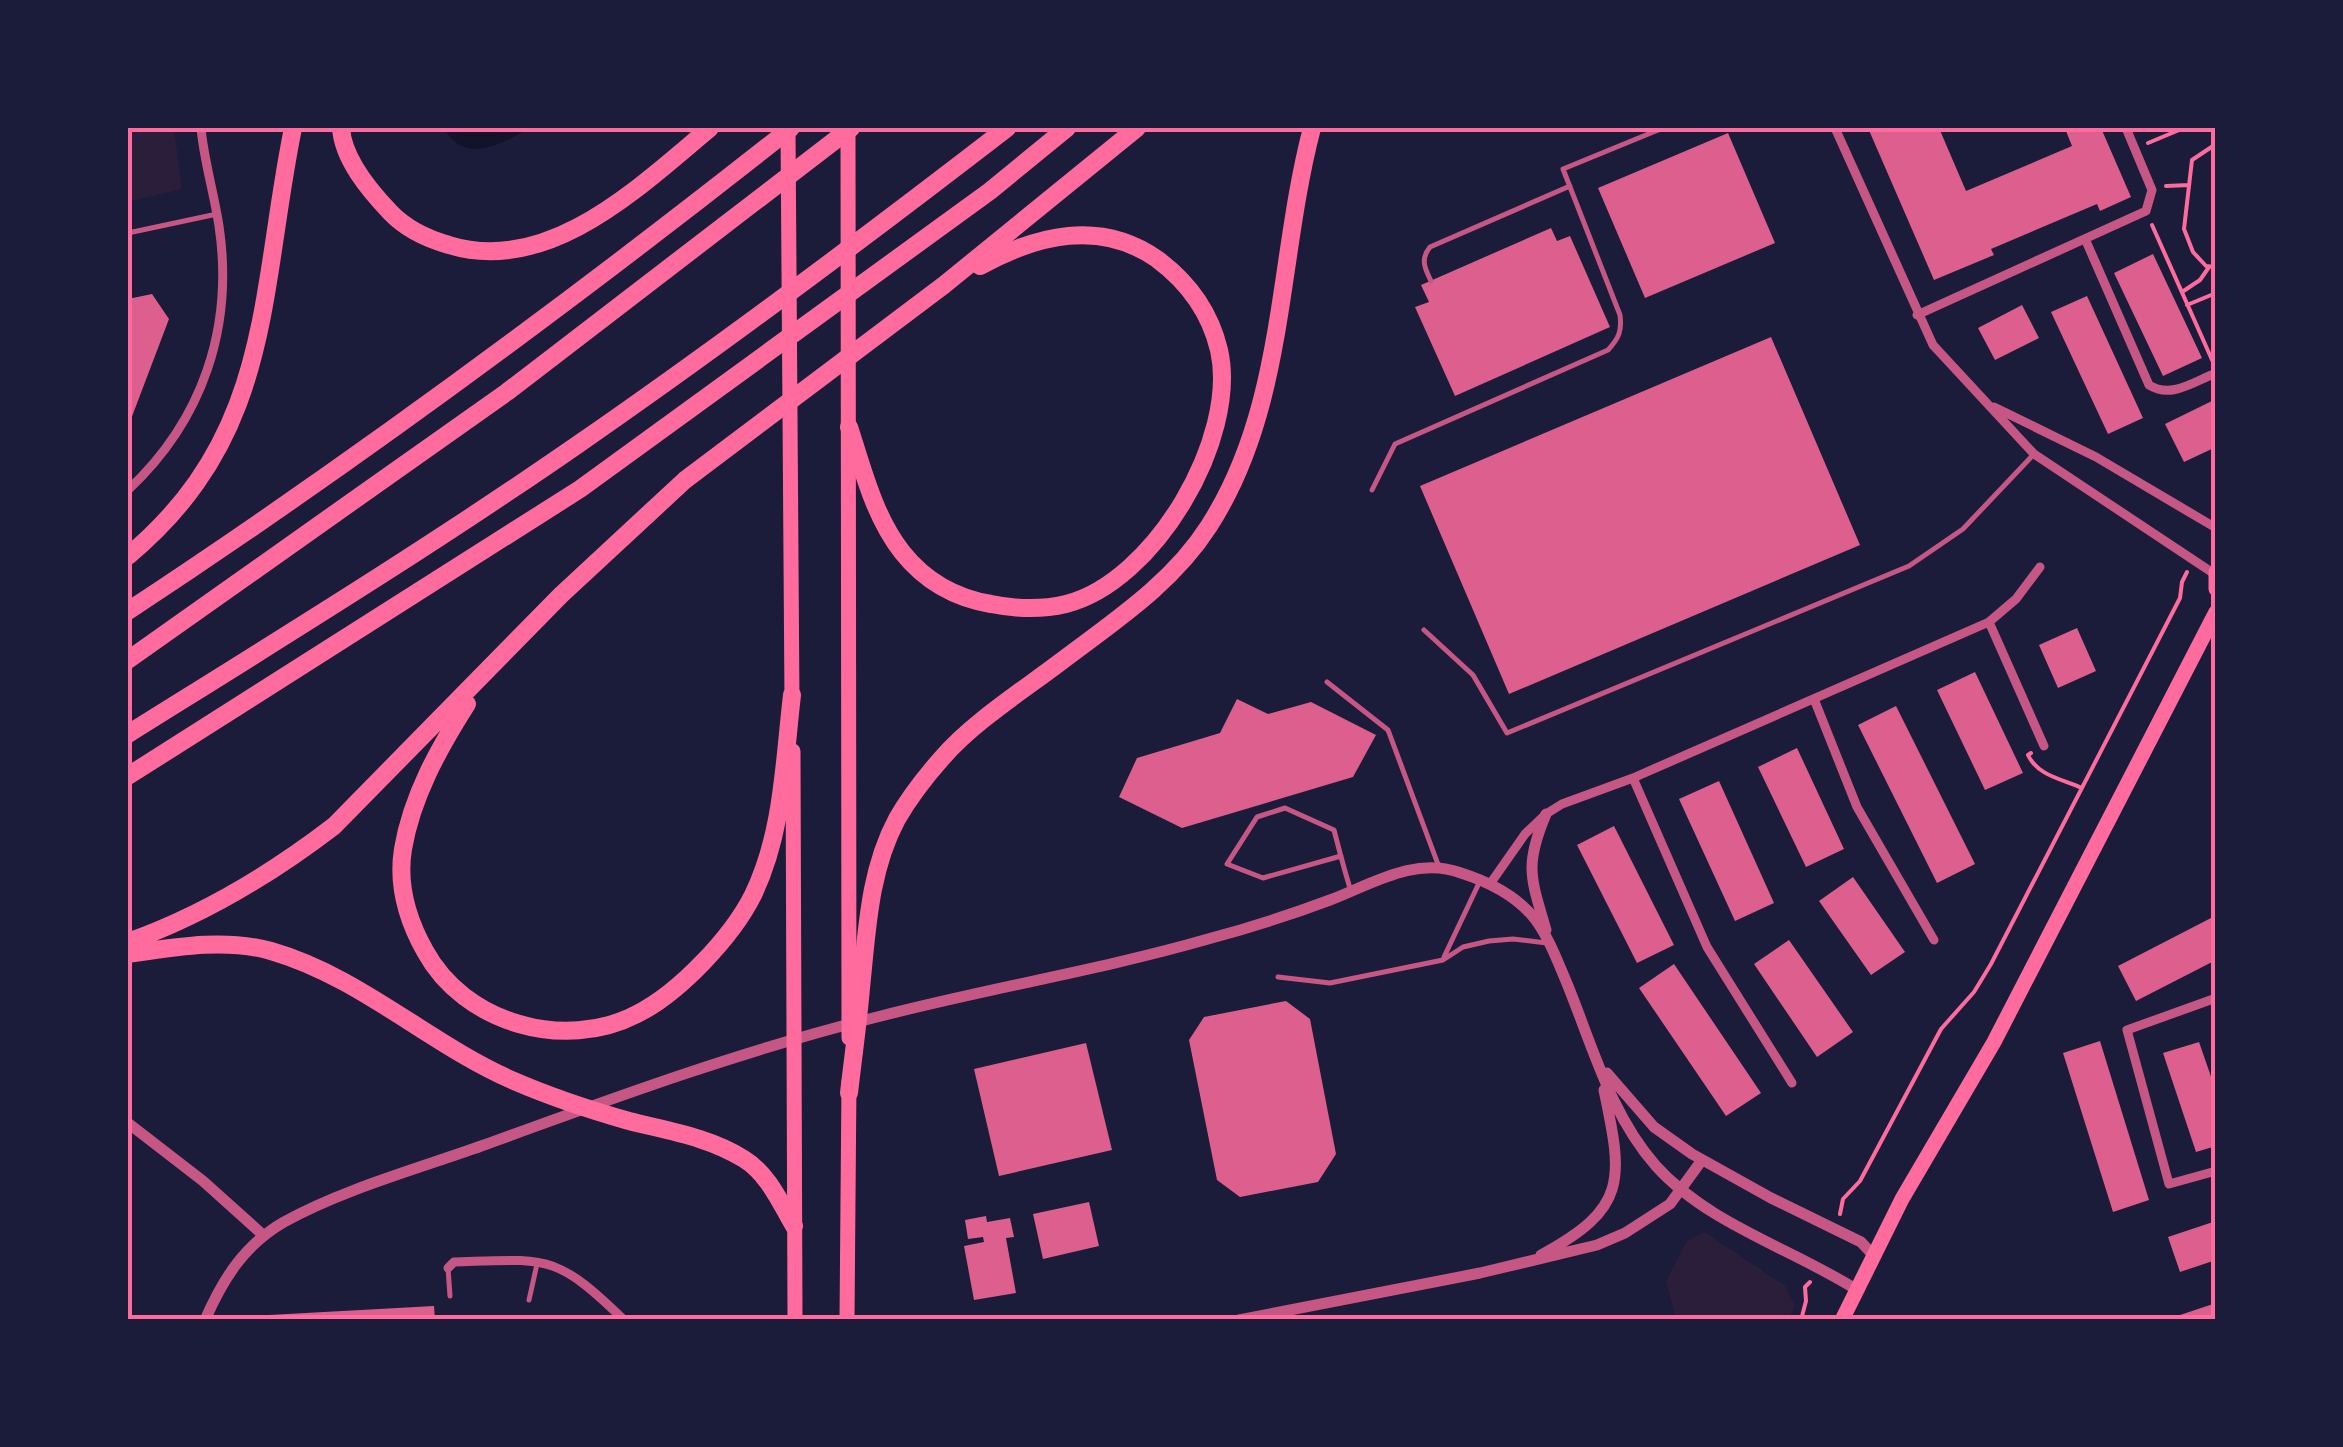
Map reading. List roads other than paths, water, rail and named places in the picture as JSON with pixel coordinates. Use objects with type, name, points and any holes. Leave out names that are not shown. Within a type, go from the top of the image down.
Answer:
[{"type":"highway","points":[[128,556],[176,510],[230,428],[259,342],[294,128]]},
{"type":"highway","points":[[341,128],[354,166],[372,194],[395,218],[429,239],[470,251],[521,247],[572,230],[633,192],[710,128]]},
{"type":"highway","points":[[128,612],[249,532],[478,367],[625,259],[789,128]]},
{"type":"highway","points":[[128,660],[507,392],[850,128]]},
{"type":"highway","points":[[128,734],[579,444],[742,328],[1008,128]]},
{"type":"highway","points":[[128,776],[580,489],[990,191],[1066,128]]},
{"type":"highway","points":[[128,942],[207,909],[292,859],[368,795],[629,529],[685,480],[944,286],[1137,128]]},
{"type":"highway","points":[[849,1093],[873,886],[898,818],[944,756],[1020,692],[1137,604],[1186,560],[1239,470],[1262,410],[1294,234],[1302,166],[1312,128]]},
{"type":"highway","points":[[849,427],[890,533],[926,577],[956,596],[1008,607],[1039,608],[1069,603],[1133,566],[1162,534],[1190,490],[1202,461],[1222,386],[1219,352],[1206,312],[1176,274],[1138,246],[1096,234],[1062,234],[989,261],[944,286]]},
{"type":"highway","points":[[506,653],[443,741],[416,798],[403,850],[402,895],[412,928],[431,963],[460,994],[494,1016],[540,1030],[588,1030],[636,1015],[674,989],[730,928],[751,900],[779,821],[792,695]]},
{"type":"highway","points":[[128,954],[208,944],[240,946],[297,960],[367,994],[509,1079],[593,1110],[716,1144],[748,1161],[769,1183],[794,1226]]},
{"type":"main road","points":[[789,128],[794,1320]]},
{"type":"main road","points":[[847,1320],[850,128]]},
{"type":"main road","points":[[1842,1320],[1902,1200],[1994,1042],[2216,612]]},
{"type":"street","points":[[128,490],[165,448],[186,416],[215,346],[223,308],[224,271],[200,128]]},
{"type":"street","points":[[1835,128],[1933,344],[2034,454],[2215,577]]},
{"type":"street","points":[[1917,314],[2146,211],[2152,190],[2126,128]]},
{"type":"street","points":[[2086,241],[2149,385],[2170,393],[2216,371]]},
{"type":"street","points":[[1990,406],[2096,457],[2216,528]]},
{"type":"street","points":[[1485,882],[1525,834],[1562,804],[1632,778],[1989,622],[2016,599],[2040,567]]},
{"type":"street","points":[[1989,622],[2044,746]]},
{"type":"street","points":[[1814,699],[1857,807],[1934,940]]},
{"type":"street","points":[[1632,778],[1707,947],[1792,1083]]},
{"type":"street","points":[[1546,814],[1535,840],[1530,868],[1550,943],[1629,1130],[1681,1190],[1858,1290]]},
{"type":"street","points":[[205,1320],[231,1269],[264,1235],[316,1207],[712,1064],[916,1008],[1209,939],[1416,868],[1439,867],[1485,882],[1534,917],[1550,943]]},
{"type":"street","points":[[2216,998],[2127,1030],[2169,1184],[2216,1171]]},
{"type":"street","points":[[1598,1062],[1654,1128],[1702,1160],[1861,1242],[1874,1256]]},
{"type":"street","points":[[1526,1263],[1593,1221],[1608,1203],[1615,1185],[1618,1165],[1598,1062]]},
{"type":"street","points":[[128,1123],[264,1235]]},
{"type":"street","points":[[1238,1320],[1526,1263],[1597,1245],[1625,1233],[1670,1204],[1702,1160]]},
{"type":"street","points":[[448,1268],[454,1262],[537,1261],[572,1273],[624,1320]]},
{"type":"lane","points":[[1372,490],[1395,444],[1608,350],[1617,340],[1622,329],[1620,315],[1563,169],[1663,128]]},
{"type":"lane","points":[[1431,281],[1424,267],[1430,248],[1570,186]]},
{"type":"lane","points":[[128,233],[216,214]]},
{"type":"lane","points":[[1424,630],[1473,675],[1508,733],[1909,566],[1963,529],[2034,454]]},
{"type":"lane","points":[[1327,682],[1388,730],[1439,867]]},
{"type":"lane","points":[[1341,856],[1263,878],[1227,864],[1257,817],[1285,808],[1334,830],[1351,891]]},
{"type":"lane","points":[[1443,960],[1485,882]]},
{"type":"lane","points":[[1278,977],[1330,982],[1443,960],[1464,947],[1489,941],[1550,943]]},
{"type":"lane","points":[[529,1300],[537,1261]]},
{"type":"lane","points":[[448,1268],[450,1296]]}]
